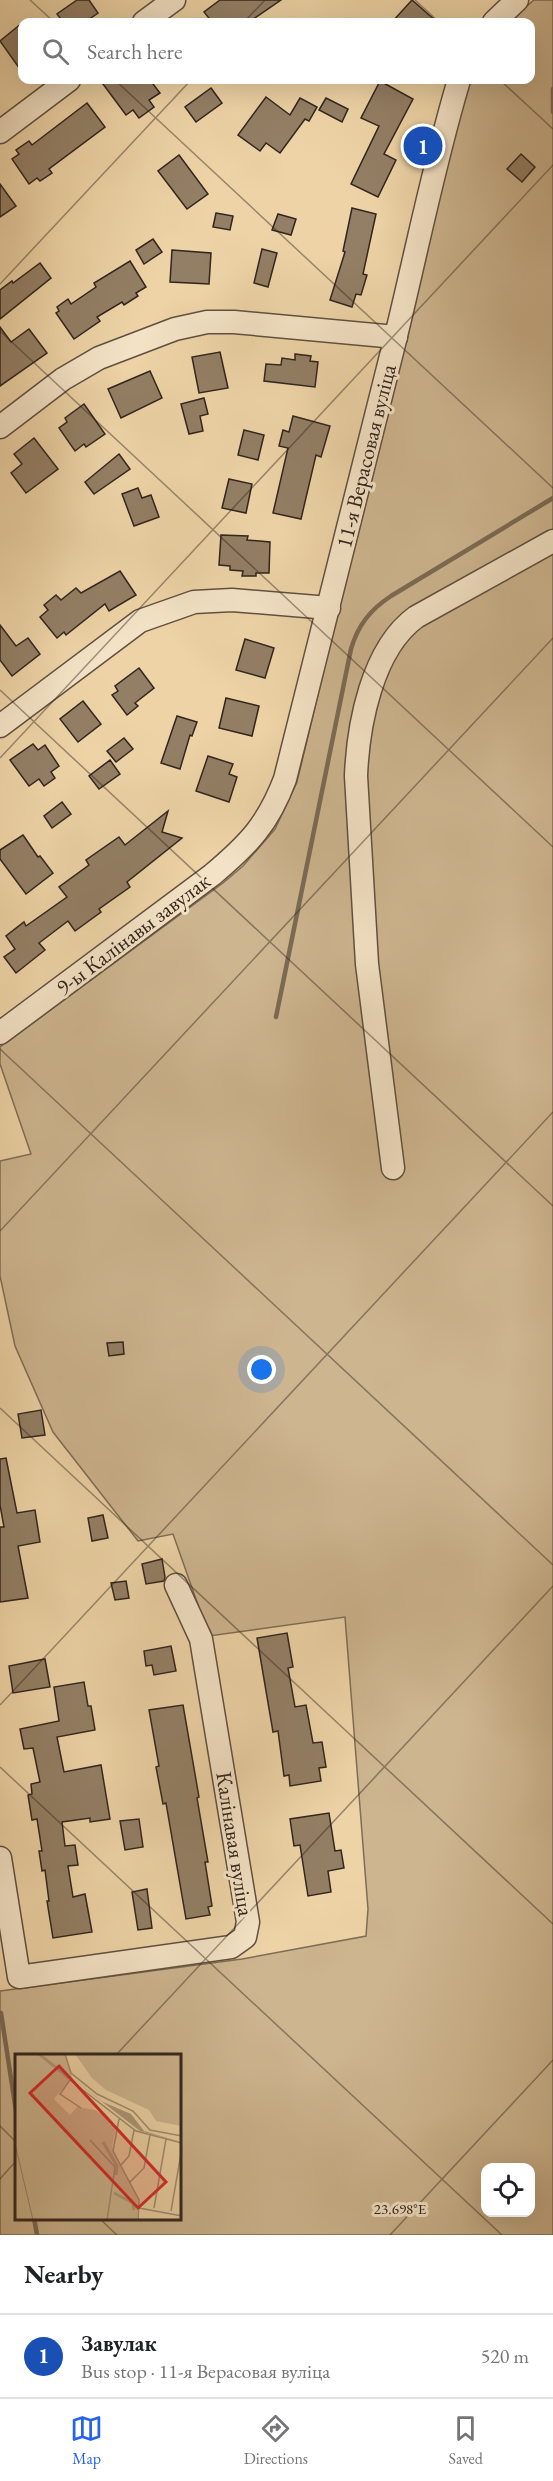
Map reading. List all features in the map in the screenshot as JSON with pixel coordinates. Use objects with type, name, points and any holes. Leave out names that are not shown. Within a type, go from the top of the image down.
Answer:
[{"type":"street","points":[[149,18],[174,0]]},
{"type":"street","points":[[0,132],[64,84]]},
{"type":"street","name":"11-я Верасовая вуліца","points":[[261,828],[275,804],[285,779],[396,337],[430,186],[458,84]]},
{"type":"street","points":[[0,427],[63,379],[99,358],[175,329],[207,322],[234,322],[396,337]]},
{"type":"street","points":[[393,1168],[367,964],[356,776],[357,749],[362,723],[380,666],[388,647],[402,627],[553,541]]},
{"type":"street","points":[[0,726],[140,621],[194,602],[232,600],[329,608]]},
{"type":"street","name":"9-ы Калінавы завулак","points":[[0,1033],[193,890],[237,854],[261,828]]},
{"type":"street","name":"Калінавая вуліца","points":[[0,1858],[10,1979],[239,1944],[248,1930],[249,1922],[201,1639],[176,1585]]},
{"type":"shaded area","points":[[534,0],[553,0],[553,2235],[0,2235],[0,1991],[242,1959],[366,1936],[368,1909],[345,1617],[209,1636],[173,1534],[138,1541],[53,1432],[15,1346],[0,1276],[0,1161],[31,1154],[0,1064],[0,1047],[243,866],[275,829],[297,782],[458,110],[468,84],[535,84],[535,18],[513,18]]},
{"type":"building","points":[[77,0],[89,0],[98,13],[91,18],[60,18],[57,14]]},
{"type":"building","points":[[220,0],[281,0],[255,18],[209,18],[204,12]]},
{"type":"building","points":[[412,0],[432,18],[396,18]]},
{"type":"building","points":[[18,26],[18,66],[0,41]]},
{"type":"building","points":[[103,84],[153,84],[160,93],[149,100],[154,107],[139,118],[133,110],[126,115]]},
{"type":"building","points":[[378,84],[386,84],[413,99],[384,154],[396,160],[378,197],[351,184],[379,126],[361,118]]},
{"type":"building","points":[[211,88],[222,103],[196,122],[185,107]]},
{"type":"building","points":[[266,97],[290,115],[300,98],[317,107],[309,121],[305,119],[280,153],[266,143],[260,151],[238,135]]},
{"type":"building","points":[[326,98],[348,109],[342,122],[319,110]]},
{"type":"building","points":[[87,103],[105,127],[49,169],[52,173],[40,181],[37,178],[29,184],[12,159],[19,154],[16,150],[29,141],[32,145]]},
{"type":"building","points":[[521,154],[535,167],[522,182],[507,169]]},
{"type":"building","points":[[179,155],[208,194],[187,209],[158,171]]},
{"type":"building","points":[[0,184],[16,206],[0,217]]},
{"type":"building","points":[[352,208],[376,214],[363,274],[367,275],[361,295],[356,294],[352,307],[330,300],[345,252],[343,251]]},
{"type":"building","points":[[216,213],[233,216],[230,230],[213,227]]},
{"type":"building","points":[[278,214],[296,219],[291,235],[272,230]]},
{"type":"building","points":[[153,239],[162,252],[144,264],[136,250]]},
{"type":"building","points":[[262,249],[277,253],[268,287],[254,283]]},
{"type":"building","points":[[172,250],[211,253],[209,284],[170,282]]},
{"type":"building","points":[[130,261],[146,287],[136,293],[138,296],[124,305],[122,302],[97,317],[100,321],[74,339],[56,313],[59,311],[57,307],[68,299],[71,304],[96,287],[94,283]]},
{"type":"building","points":[[40,263],[51,278],[0,319],[0,290]]},
{"type":"building","points":[[0,327],[11,342],[29,329],[47,353],[0,386]]},
{"type":"building","points":[[220,352],[228,388],[199,393],[192,357]]},
{"type":"building","points":[[295,354],[311,356],[310,361],[318,362],[315,387],[264,381],[266,364],[281,365],[282,358],[295,360]]},
{"type":"building","points":[[150,371],[162,398],[121,418],[108,389]]},
{"type":"building","points":[[204,398],[208,414],[200,416],[203,431],[189,434],[181,404]]},
{"type":"building","points":[[84,404],[105,434],[86,447],[84,444],[75,451],[59,428],[67,422],[65,418]]},
{"type":"building","points":[[293,416],[330,426],[321,457],[316,455],[301,519],[273,513],[288,448],[279,446],[283,430],[289,432]]},
{"type":"building","points":[[244,430],[264,435],[258,460],[238,455]]},
{"type":"building","points":[[34,438],[58,469],[26,493],[11,473],[22,464],[14,454]]},
{"type":"building","points":[[119,454],[130,469],[94,494],[85,482]]},
{"type":"building","points":[[229,479],[252,484],[246,513],[222,508]]},
{"type":"building","points":[[138,488],[142,498],[151,495],[159,517],[134,526],[122,494]]},
{"type":"building","points":[[221,535],[248,536],[247,540],[270,542],[269,573],[242,576],[243,571],[230,570],[230,566],[219,565]]},
{"type":"building","points":[[120,571],[136,595],[109,611],[105,604],[66,635],[64,632],[57,638],[40,617],[48,610],[44,605],[56,595],[61,600],[76,588],[81,593]]},
{"type":"building","points":[[0,625],[16,646],[28,638],[40,654],[12,676],[0,660]]},
{"type":"building","points":[[245,639],[274,648],[265,678],[236,670]]},
{"type":"building","points":[[139,668],[154,688],[135,703],[138,706],[127,715],[112,695],[118,691],[115,686]]},
{"type":"building","points":[[226,698],[259,706],[252,736],[219,728]]},
{"type":"building","points":[[83,701],[101,724],[78,742],[60,719]]},
{"type":"building","points":[[177,716],[197,722],[192,736],[190,735],[180,769],[161,763]]},
{"type":"building","points":[[124,738],[133,749],[116,762],[107,751]]},
{"type":"building","points":[[33,744],[38,750],[45,745],[59,766],[51,772],[55,778],[44,786],[39,779],[29,786],[10,760]]},
{"type":"building","points":[[208,756],[233,764],[229,774],[237,777],[229,802],[196,791]]},
{"type":"building","points":[[110,760],[120,774],[99,789],[89,776]]},
{"type":"building","points":[[62,802],[71,814],[52,828],[44,816]]},
{"type":"building","points":[[168,811],[162,832],[182,838],[127,882],[130,887],[99,909],[101,912],[75,931],[68,921],[39,943],[45,950],[16,973],[4,957],[15,949],[6,936],[24,922],[26,926],[67,897],[59,887],[89,865],[86,860],[119,837],[125,845]]},
{"type":"building","points":[[23,835],[38,857],[40,856],[53,873],[26,894],[0,859],[0,850]]},
{"type":"building","points":[[123,1342],[124,1354],[109,1356],[107,1343]]},
{"type":"building","points":[[41,1410],[45,1435],[22,1438],[18,1414]]},
{"type":"building","points":[[6,1458],[17,1513],[35,1510],[40,1542],[18,1546],[28,1598],[0,1602],[0,1527],[4,1527],[0,1505],[0,1459]]},
{"type":"building","points":[[103,1515],[108,1538],[92,1541],[88,1518]]},
{"type":"building","points":[[162,1559],[164,1581],[146,1584],[142,1564]]},
{"type":"building","points":[[126,1581],[129,1598],[115,1600],[111,1583]]},
{"type":"building","points":[[287,1633],[293,1667],[288,1668],[295,1707],[306,1705],[313,1743],[322,1742],[326,1767],[319,1768],[321,1781],[290,1786],[289,1775],[284,1776],[278,1731],[273,1732],[257,1638]]},
{"type":"building","points":[[171,1646],[176,1671],[154,1675],[152,1665],[146,1666],[144,1651]]},
{"type":"building","points":[[45,1659],[50,1687],[13,1693],[9,1666]]},
{"type":"building","points":[[84,1682],[95,1730],[57,1737],[64,1772],[101,1765],[110,1819],[90,1822],[90,1818],[62,1822],[65,1846],[75,1845],[78,1865],[68,1866],[73,1897],[85,1894],[92,1932],[53,1938],[45,1870],[42,1871],[39,1851],[42,1851],[37,1819],[32,1820],[28,1795],[32,1794],[31,1784],[40,1782],[33,1748],[24,1749],[20,1729],[59,1721],[54,1687]]},
{"type":"building","points":[[183,1705],[199,1797],[197,1798],[208,1862],[205,1862],[212,1906],[208,1907],[210,1915],[186,1919],[166,1803],[163,1804],[156,1767],[159,1766],[149,1710]]},
{"type":"building","points":[[329,1813],[335,1851],[341,1850],[344,1868],[328,1871],[331,1892],[308,1896],[300,1845],[294,1846],[290,1819]]},
{"type":"building","points":[[139,1819],[143,1847],[125,1850],[120,1821]]},
{"type":"building","points":[[147,1889],[152,1928],[138,1930],[132,1892]]},
{"type":"waterway","points":[[553,89],[553,112]]},
{"type":"waterway","points":[[276,1017],[351,649],[361,625],[377,607],[391,596],[553,498]]},
{"type":"waterway","points":[[1,2013],[15,2104]]},
{"type":"waterway","points":[[34,2220],[37,2235]]},
{"type":"place","name":"Завулак","points":[[423,146]]}]
